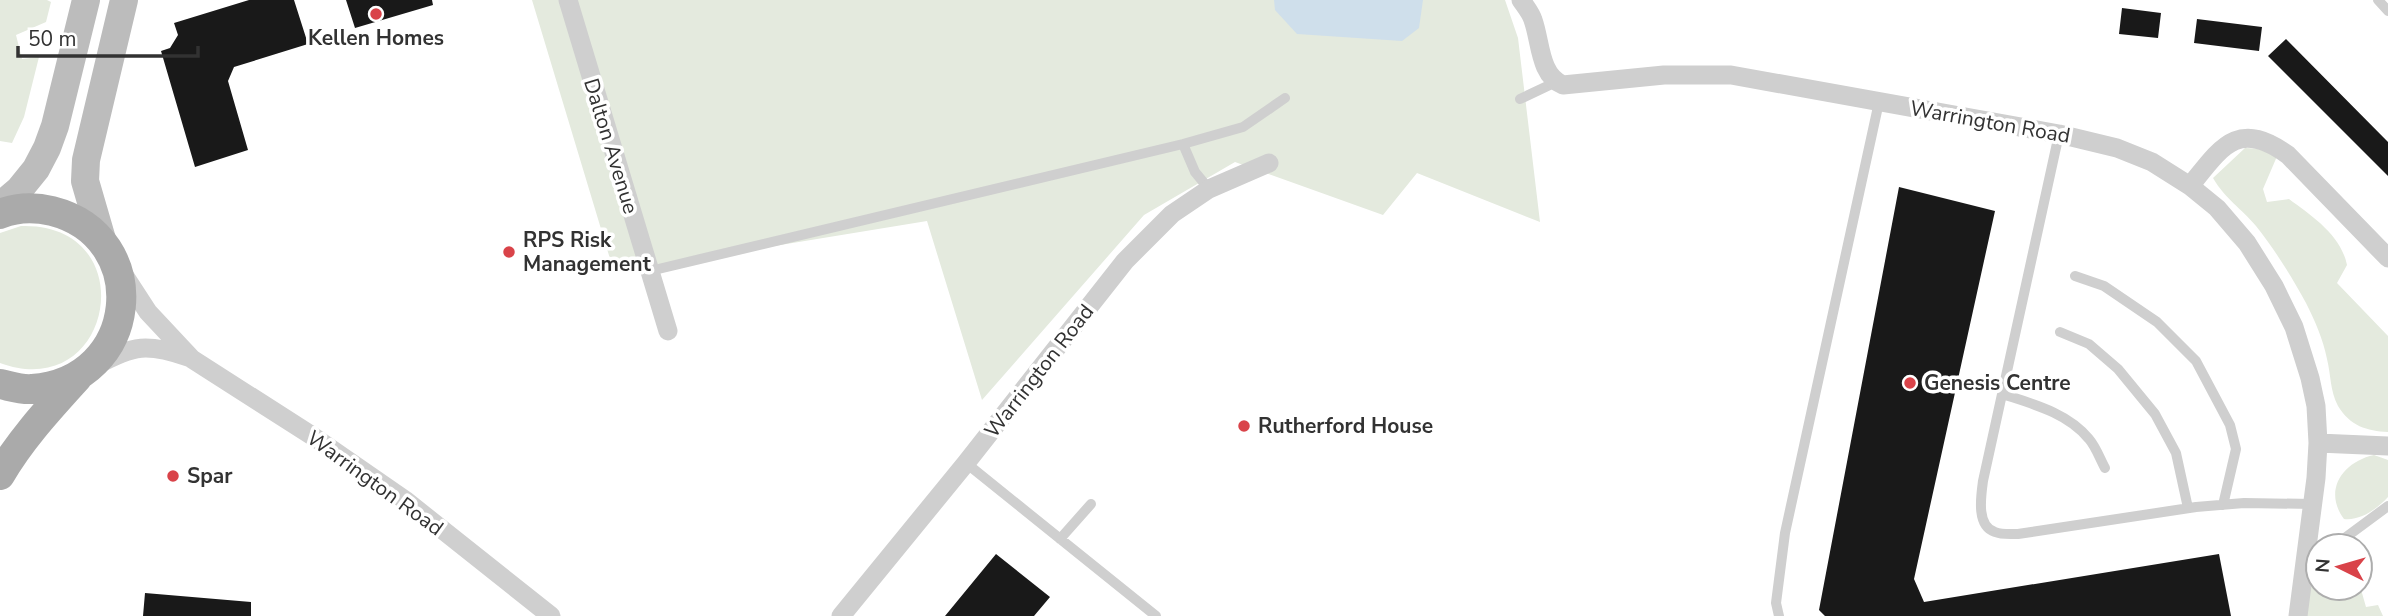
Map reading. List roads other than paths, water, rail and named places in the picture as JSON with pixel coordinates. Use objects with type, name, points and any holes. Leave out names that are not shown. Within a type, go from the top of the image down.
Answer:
[{"type":"main road","points":[[0,214],[9,210],[38,208],[67,215],[92,231],[106,248],[120,282],[122,304],[118,326],[108,346],[33,427],[12,453],[0,475]]},
{"type":"main road","points":[[0,384],[29,390],[60,385],[83,373]]},
{"type":"street","points":[[0,206],[19,190],[36,169],[47,148],[55,126],[86,0]]},
{"type":"street","points":[[106,248],[85,181],[86,160],[124,0]]},
{"type":"street","name":"Dalton Avenue","points":[[568,0],[668,331]]},
{"type":"street","points":[[1521,0],[1532,17],[1545,66],[1556,82]]},
{"type":"street","name":"Warrington Road","points":[[1556,82],[1569,86],[1664,75],[1731,75],[2059,134],[2117,148],[2152,162],[2190,186],[2217,208],[2247,243],[2274,286],[2289,317],[2311,377],[2316,405],[2318,443],[2312,532]]},
{"type":"street","points":[[2190,186],[2226,146],[2246,137],[2257,137],[2272,143],[2288,155],[2388,258]]},
{"type":"street","name":"Warrington Road","points":[[841,616],[1125,261],[1172,214],[1209,189],[1269,163]]},
{"type":"street","name":"Warrington Road","points":[[106,248],[148,312],[192,359]]},
{"type":"street","name":"Warrington Road","points":[[83,373],[117,354],[144,347],[165,349],[192,359],[314,437],[405,500],[551,616]]},
{"type":"street","points":[[2318,443],[2388,446]]},
{"type":"street","name":"Warrington Road","points":[[2298,616],[2304,590]]},
{"type":"lane","points":[[2378,0],[2388,11]]},
{"type":"lane","name":"Warrington Road","points":[[1520,99],[1556,82]]},
{"type":"lane","points":[[650,271],[1183,144],[1243,127],[1285,99]]},
{"type":"lane","points":[[1779,616],[1776,603],[1785,533],[1878,102]]},
{"type":"lane","points":[[2059,134],[1983,481],[1980,506],[1984,524],[1994,532],[2018,534],[2223,505],[2313,505]]},
{"type":"lane","points":[[1183,144],[1195,172],[1209,189]]},
{"type":"lane","points":[[2075,276],[2104,286],[2157,322],[2196,361],[2230,425],[2236,449],[2223,505]]},
{"type":"lane","points":[[2060,332],[2089,344],[2118,369],[2155,414],[2176,453],[2188,509]]},
{"type":"lane","points":[[2002,394],[2042,407],[2067,419],[2089,439],[2105,468]]},
{"type":"lane","points":[[966,463],[1156,616]]},
{"type":"lane","points":[[1060,539],[1091,504]]},
{"type":"lane","points":[[2353,532],[2388,506]]},
{"type":"water","points":[[1274,0],[1423,0],[1419,28],[1402,41],[1297,34],[1275,10]]},
{"type":"place","name":"Kellen Homes","points":[[376,14]]},
{"type":"place","name":"RPS Risk Management","points":[[509,252]]},
{"type":"place","name":"Genesis Centre","points":[[1910,383]]},
{"type":"place","name":"Rutherford House","points":[[1244,426]]},
{"type":"place","name":"Spar","points":[[173,476]]}]
